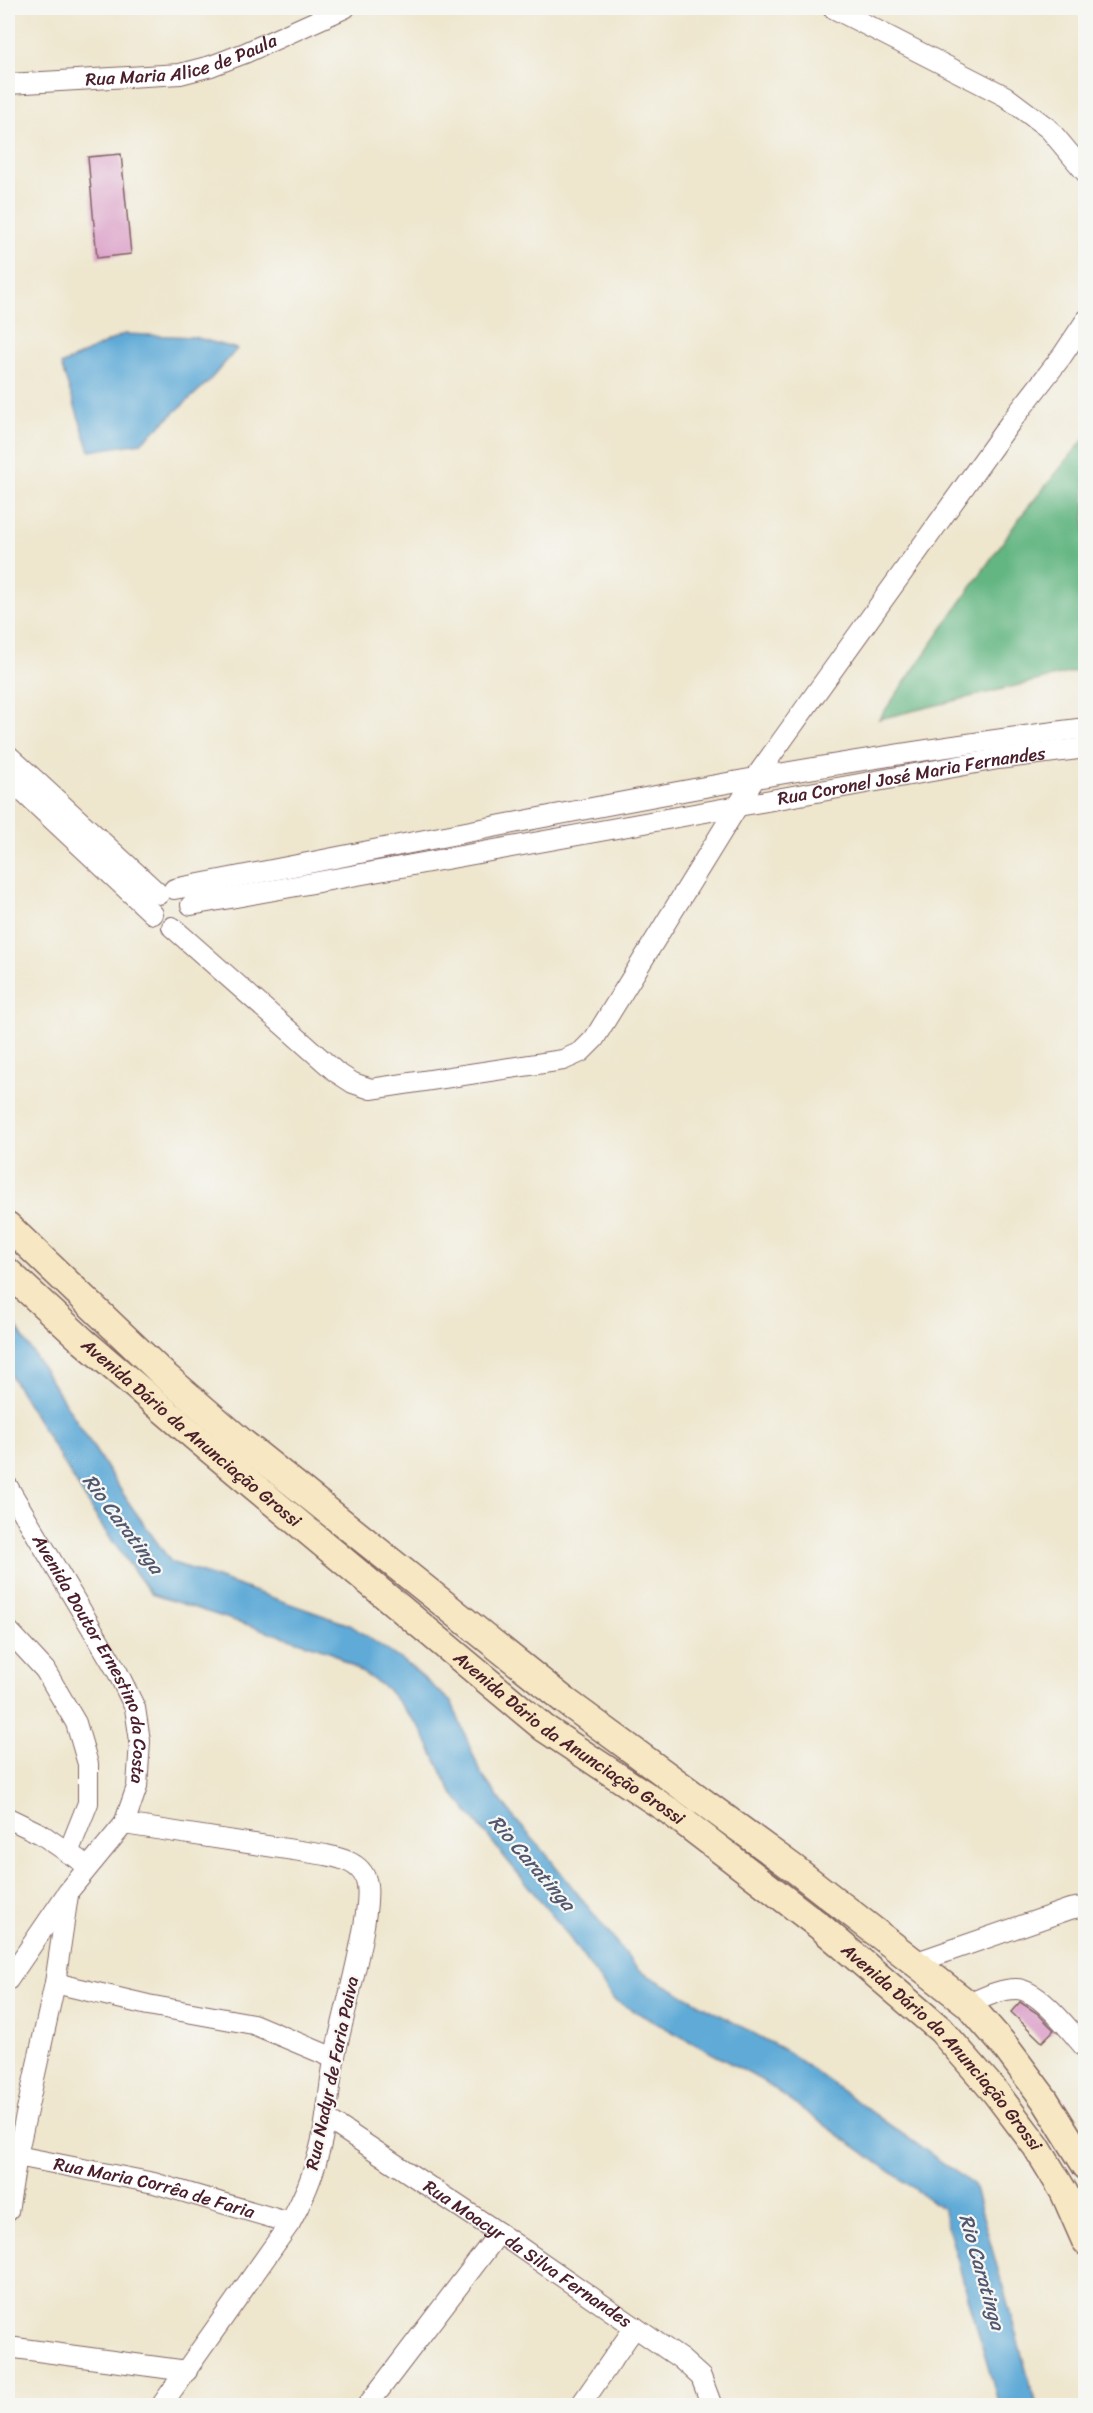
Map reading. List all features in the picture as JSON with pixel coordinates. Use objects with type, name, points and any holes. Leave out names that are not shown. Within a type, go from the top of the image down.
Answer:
[{"type":"main road","name":"Avenida Dário da Anunciação Grossi","points":[[8,1226],[163,1374],[243,1443],[564,1700],[792,1867],[917,1962],[968,2004],[1004,2045],[1038,2091],[1086,2166]]},
{"type":"main road","name":"Avenida Dário da Anunciação Grossi","points":[[8,1272],[83,1341],[195,1437],[544,1728],[671,1812],[822,1928],[941,2030],[996,2093],[1036,2146],[1064,2192],[1086,2242]]},
{"type":"main road","points":[[544,1728],[564,1700]]},
{"type":"street","name":"Rua Maria Alice de Paula","points":[[8,84],[180,74],[245,53],[345,8]]},
{"type":"street","points":[[833,8],[1005,96],[1049,129],[1086,173]]},
{"type":"street","points":[[8,778],[153,914],[160,924],[172,927],[336,1072],[353,1083],[370,1089],[563,1060],[581,1052],[594,1039],[739,806],[754,778],[1086,320]]},
{"type":"street","points":[[153,914],[154,901],[167,891],[754,778],[998,739],[1086,728]]},
{"type":"street","name":"Rua Coronel José Maria Fernandes","points":[[191,905],[998,759],[1086,748]]},
{"type":"street","points":[[8,755],[167,891],[185,894],[191,905],[188,918],[184,923],[172,927]]},
{"type":"street","points":[[782,799],[791,789],[794,779],[788,772]]},
{"type":"street","name":"Avenida Doutor Ernestino da Costa","points":[[8,1487],[117,1671],[135,1708],[140,1740],[137,1787],[124,1824],[68,1892],[8,1980]]},
{"type":"street","points":[[8,1630],[45,1670],[76,1723],[88,1764],[88,1803],[68,1852]]},
{"type":"street","points":[[8,1818],[40,1834],[89,1866]]},
{"type":"street","name":"Rua Nadyr de Faria Paiva","points":[[124,1824],[343,1859],[356,1866],[367,1881],[366,1913],[334,2058],[319,2154],[305,2195],[290,2223],[161,2406]]},
{"type":"street","points":[[8,2211],[17,2156],[55,1983],[68,1892]]},
{"type":"street","points":[[917,1962],[1070,1909],[1086,1906]]},
{"type":"street","points":[[55,1983],[148,2005],[253,2024],[334,2058]]},
{"type":"street","points":[[968,2004],[1000,1991],[1018,1988],[1031,1993],[1043,2002],[1086,2049]]},
{"type":"street","name":"Rua Moacyr da Silva Fernandes","points":[[326,2118],[499,2233],[681,2359],[701,2376],[712,2406]]},
{"type":"street","name":"Rua Maria Corrêa de Faria","points":[[17,2156],[154,2183],[290,2223]]},
{"type":"street","points":[[367,2406],[499,2233]]},
{"type":"street","points":[[580,2406],[635,2327]]},
{"type":"street","points":[[8,2347],[187,2371]]},
{"type":"green space","points":[[1085,438],[1085,669],[879,719],[1021,516]]},
{"type":"water","points":[[124,334],[194,337],[237,349],[208,382],[141,443],[90,451],[61,365]]},
{"type":"water","name":"Rio Caratinga","points":[[8,1314],[129,1503],[171,1562],[350,1625],[410,1666],[452,1703],[481,1774],[638,1970],[786,2051],[974,2185],[1036,2405],[999,2405],[943,2209],[761,2080],[614,2000],[564,1930],[451,1791],[421,1729],[386,1688],[329,1651],[151,1594],[103,1528],[8,1371]]},
{"type":"building","points":[[121,154],[131,254],[97,258],[88,157]]},
{"type":"building","points":[[1020,2002],[1037,2013],[1054,2030],[1042,2042],[1011,2012]]}]
